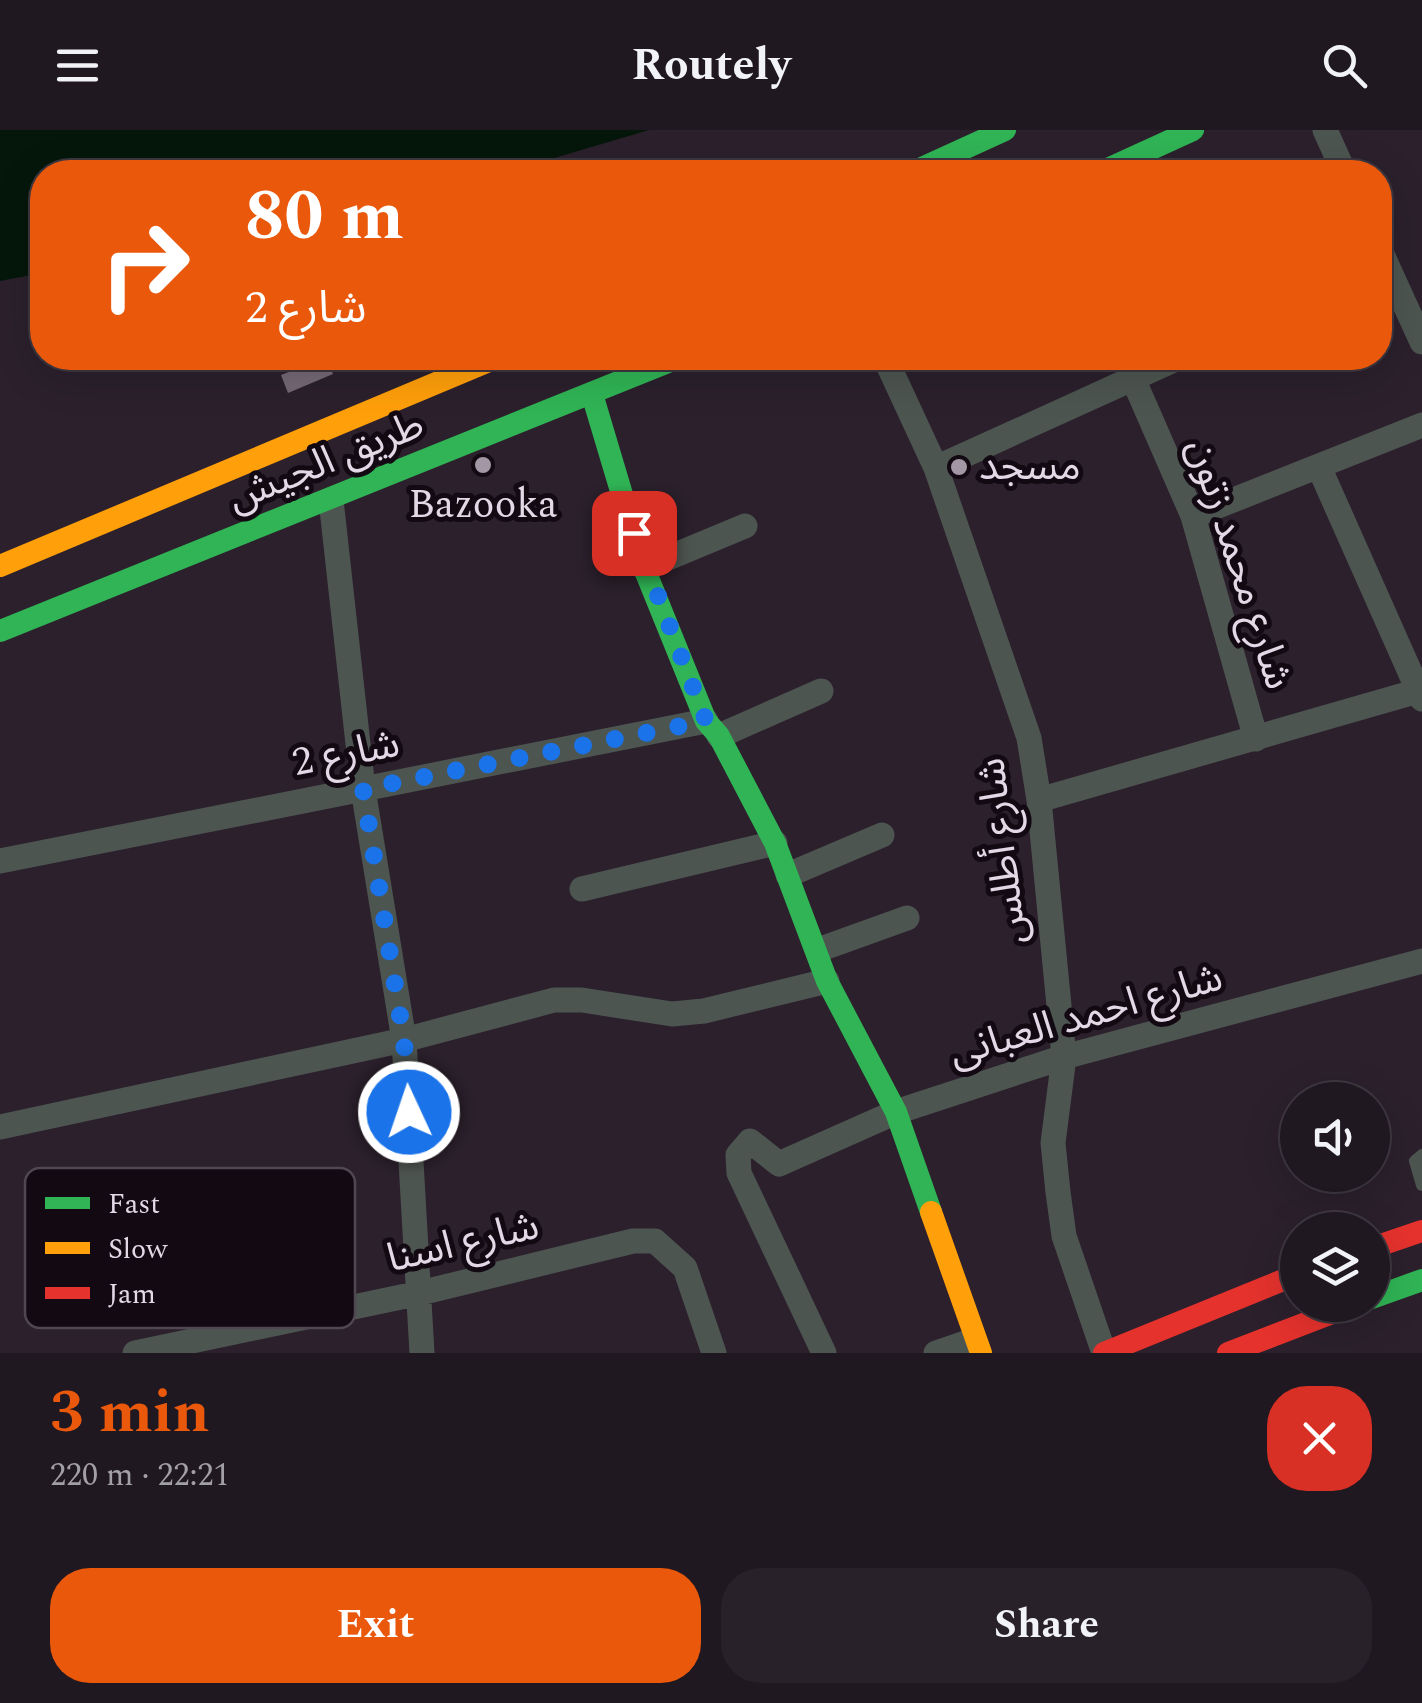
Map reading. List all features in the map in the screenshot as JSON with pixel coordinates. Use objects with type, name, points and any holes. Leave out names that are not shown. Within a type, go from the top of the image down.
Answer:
[{"type":"main road","points":[[939,160],[1005,130]]},
{"type":"main road","points":[[1127,160],[1193,130]]},
{"type":"main road","name":"طريق الجيش","points":[[0,566],[467,370]]},
{"type":"main road","name":"طريق الجيش","points":[[0,631],[649,370]]},
{"type":"main road","points":[[592,394],[644,568],[713,729],[775,843],[827,982],[896,1112],[978,1347]]},
{"type":"main road","points":[[1390,1242],[1422,1231]]},
{"type":"main road","points":[[1390,1292],[1422,1280]]},
{"type":"main road","points":[[1104,1353],[1280,1281]]},
{"type":"main road","points":[[1228,1353],[1309,1322]]},
{"type":"street","points":[[1325,130],[1339,160]]},
{"type":"street","points":[[1392,275],[1421,336]]},
{"type":"street","name":"شارع أطلس","points":[[891,370],[936,468],[1029,738],[1039,800],[1064,1057],[1053,1143],[1060,1207],[1064,1236],[1104,1353]]},
{"type":"street","points":[[936,468],[1125,370]]},
{"type":"street","name":"شارع محمد زتون","points":[[1130,370],[1193,516],[1256,739]]},
{"type":"street","points":[[1193,516],[1422,425]]},
{"type":"street","points":[[1039,800],[1420,695],[1319,466]]},
{"type":"street","points":[[331,500],[363,789],[404,1040],[422,1353]]},
{"type":"street","points":[[644,568],[744,526]]},
{"type":"street","name":"شارع 2","points":[[0,860],[363,789],[713,729],[821,692]]},
{"type":"street","points":[[788,875],[882,835]]},
{"type":"street","points":[[582,888],[775,843]]},
{"type":"street","points":[[818,950],[908,918]]},
{"type":"street","name":"شارع احمد العبانى","points":[[824,1353],[739,1173],[738,1155],[750,1141],[779,1164],[896,1112],[1064,1057],[1422,961]]},
{"type":"street","points":[[0,1127],[404,1040],[554,1000],[582,1000],[672,1014],[704,1011],[827,982]]},
{"type":"street","name":"شارع اسنا","points":[[355,1307],[633,1241],[654,1242],[685,1268],[714,1353]]},
{"type":"street","name":"شارع اسنا","points":[[152,1352],[261,1328]]},
{"type":"street","points":[[936,1353],[978,1347]]},
{"type":"lane","points":[[1422,1154],[1416,1161],[1422,1185]]},
{"type":"shaded area","points":[[0,130],[649,130],[548,160],[30,160],[30,275],[0,281]]},
{"type":"building","points":[[294,370],[331,370],[333,374],[288,393],[281,375]]},
{"type":"traffic: fast","points":[[939,160],[1005,130]]},
{"type":"traffic: fast","points":[[1127,160],[1193,130]]},
{"type":"traffic: fast","points":[[0,631],[648,370]]},
{"type":"traffic: fast","points":[[592,394],[644,568],[706,721],[719,736],[775,843],[827,981],[896,1112],[931,1212]]},
{"type":"traffic: fast","points":[[1390,1292],[1422,1280]]},
{"type":"traffic: slow","points":[[0,566],[467,370]]},
{"type":"traffic: slow","points":[[931,1212],[981,1353]]},
{"type":"traffic: jam","points":[[1390,1242],[1422,1231]]},
{"type":"traffic: jam","points":[[1104,1353],[1280,1281]]},
{"type":"traffic: jam","points":[[1228,1353],[1309,1322]]},
{"type":"place","name":"Bazooka","points":[[483,465]]},
{"type":"place","name":"مسجد","points":[[959,467]]},
{"type":"route","points":[[409,1112],[404,1040],[363,789],[706,721],[644,568],[634,533]]}]
